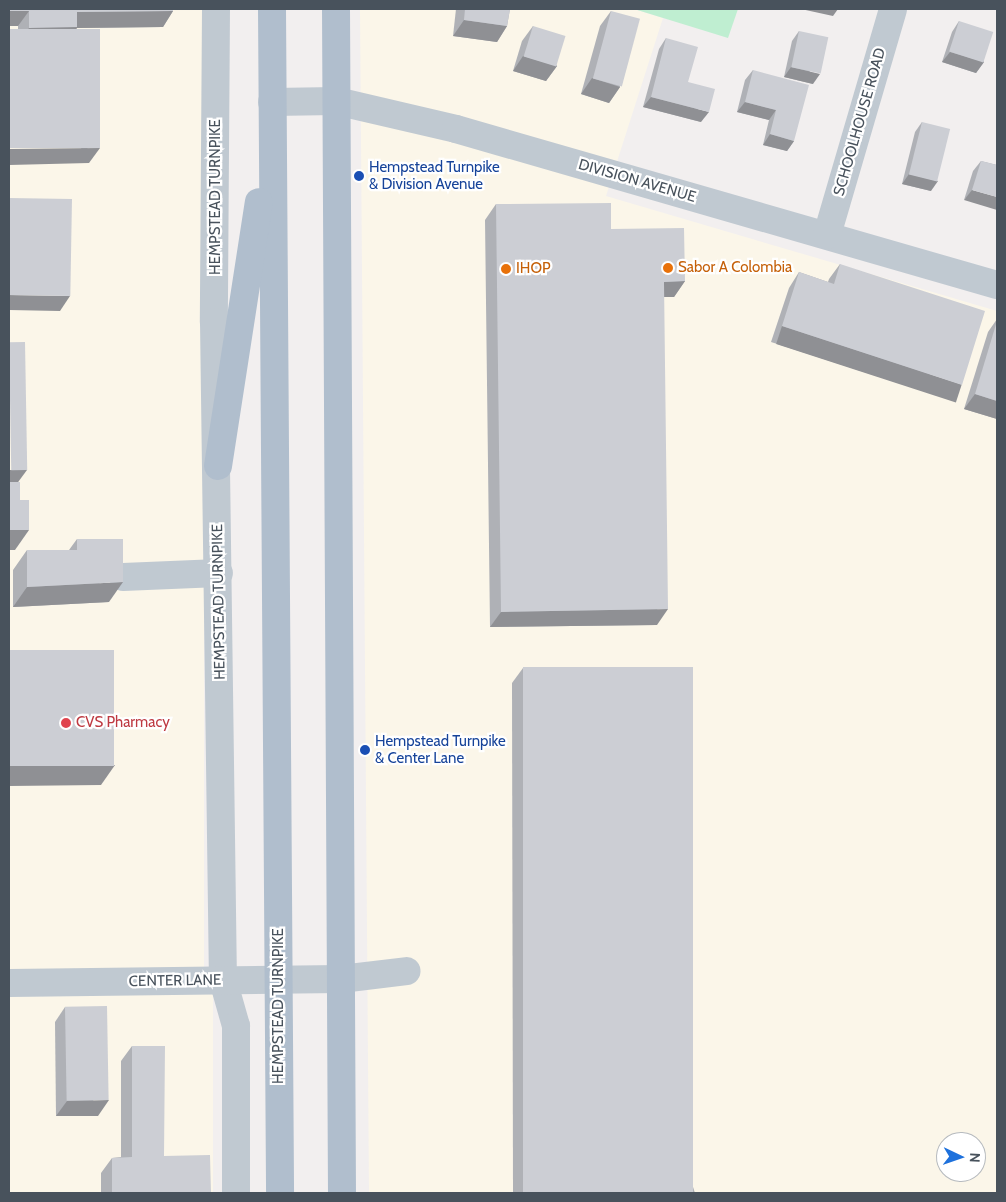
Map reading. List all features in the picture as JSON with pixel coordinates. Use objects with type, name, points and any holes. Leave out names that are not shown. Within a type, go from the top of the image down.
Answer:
[{"type":"main road","name":"HEMPSTEAD TURNPIKE","points":[[272,9],[280,1193]]},
{"type":"main road","points":[[336,9],[342,1193]]},
{"type":"main road","points":[[218,466],[272,112]]},
{"type":"street","name":"HEMPSTEAD TURNPIKE","points":[[216,9],[223,980],[236,1026],[236,1193]]},
{"type":"street","name":"SCHOOLHOUSE ROAD","points":[[826,235],[893,9]]},
{"type":"street","name":"DIVISION AVENUE","points":[[272,112],[336,101],[456,129],[997,285]]},
{"type":"street","points":[[123,577],[219,573]]},
{"type":"street","name":"CENTER LANE","points":[[9,982],[341,978],[407,971]]},
{"type":"shaded area","points":[[9,9],[204,9],[204,975],[9,975]]},
{"type":"shaded area","points":[[360,9],[634,9],[663,18],[606,196],[997,311],[997,1193],[369,1193]]},
{"type":"shaded area","points":[[10,993],[213,993],[213,1193],[10,1193]]},
{"type":"green space","points":[[634,9],[738,9],[728,38]]},
{"type":"building","points":[[9,9],[173,9],[173,11],[77,12],[77,27],[29,28],[29,11],[9,11]]},
{"type":"building","points":[[465,9],[510,9],[507,26],[464,20]]},
{"type":"building","points":[[611,11],[640,19],[622,86],[593,79]]},
{"type":"building","points":[[959,21],[993,32],[983,63],[949,51]]},
{"type":"building","points":[[533,26],[566,36],[556,67],[524,57]]},
{"type":"building","points":[[9,29],[100,29],[100,148],[9,148]]},
{"type":"building","points":[[799,31],[828,37],[821,73],[791,67]]},
{"type":"building","points":[[666,38],[698,47],[688,82],[715,89],[709,112],[651,97]]},
{"type":"building","points":[[753,70],[809,85],[794,141],[770,134],[776,110],[745,102]]},
{"type":"building","points":[[922,122],[950,129],[937,181],[909,174]]},
{"type":"building","points":[[981,161],[997,165],[997,197],[972,190]]},
{"type":"building","points":[[9,198],[72,199],[70,296],[9,295]]},
{"type":"building","points":[[611,203],[611,229],[684,228],[685,281],[664,282],[668,609],[501,612],[496,204]]},
{"type":"building","points":[[840,264],[985,311],[962,385],[782,326],[799,272],[834,284]]},
{"type":"building","points":[[997,321],[997,401],[975,394]]},
{"type":"building","points":[[9,342],[25,342],[27,470],[11,470]]},
{"type":"building","points":[[9,482],[20,482],[20,500],[29,500],[29,530],[9,530]]},
{"type":"building","points":[[77,539],[123,539],[123,582],[27,587],[27,550],[77,550]]},
{"type":"building","name":"CVS Pharmacy","points":[[9,650],[114,650],[114,766],[9,766]]},
{"type":"building","points":[[523,667],[693,667],[693,1193],[523,1193]]},
{"type":"building","points":[[107,1006],[109,1100],[67,1101],[65,1007]]},
{"type":"building","points":[[132,1046],[165,1046],[164,1156],[210,1155],[211,1193],[112,1193],[112,1158],[132,1157]]},
{"type":"place","name":"Hempstead Turnpike & Division Avenue","points":[[359,176]]},
{"type":"place","name":"Sabor A Colombia","points":[[668,268]]},
{"type":"place","name":"IHOP","points":[[506,269]]},
{"type":"place","name":"CVS Pharmacy","points":[[66,723]]},
{"type":"place","name":"Hempstead Turnpike & Center Lane","points":[[365,750]]}]
